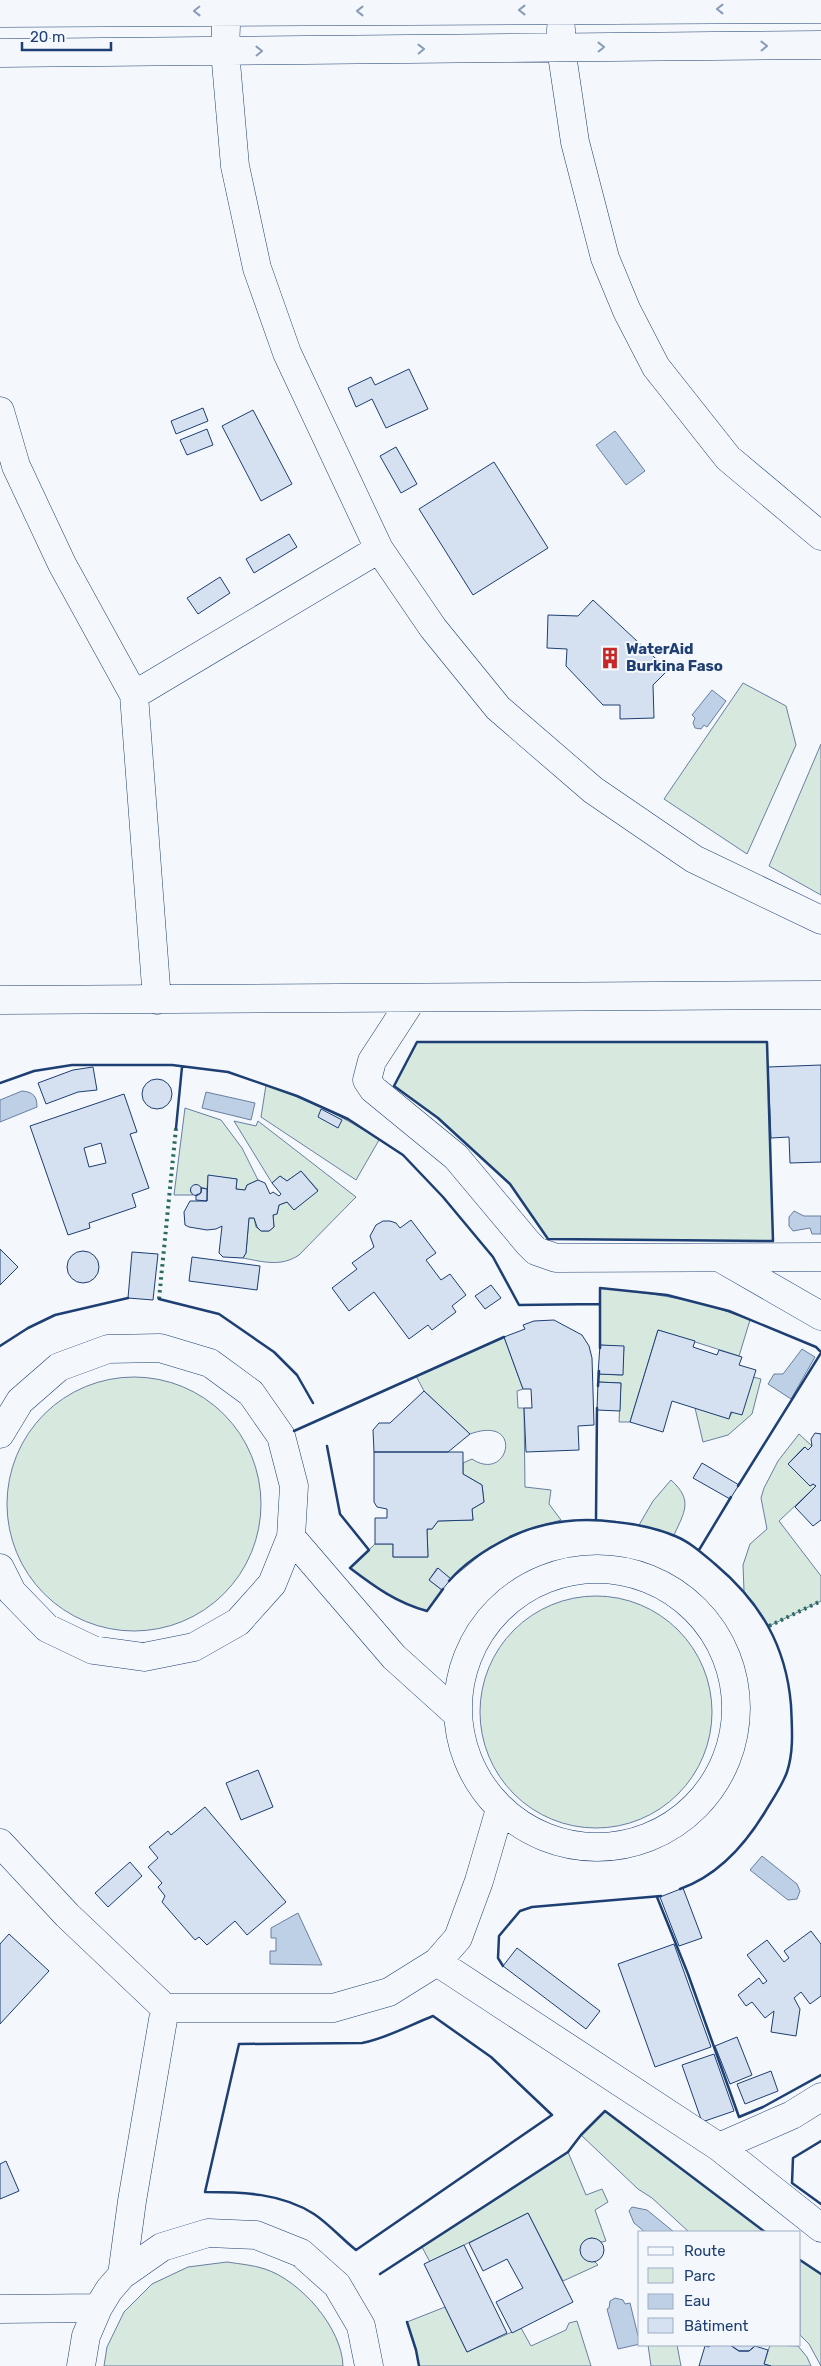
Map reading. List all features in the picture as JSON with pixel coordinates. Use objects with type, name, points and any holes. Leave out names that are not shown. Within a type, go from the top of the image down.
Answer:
[{"type":"street","points":[[226,5],[225,51],[235,166],[258,268],[287,352],[378,549],[433,628],[498,708],[594,790],[694,859],[821,920]]},
{"type":"street","points":[[0,14],[226,5],[561,5],[821,9]]},
{"type":"street","points":[[561,5],[561,48],[575,142],[605,258],[627,311],[656,367],[728,458],[821,536]]},
{"type":"street","points":[[0,54],[821,45]]},
{"type":"street","points":[[0,410],[16,466],[62,564],[134,695],[157,1000]]},
{"type":"street","points":[[134,695],[378,549]]},
{"type":"street","points":[[0,1000],[821,995]]},
{"type":"street","points":[[413,998],[372,1061],[367,1080],[373,1089],[456,1157],[532,1247],[545,1255],[556,1258],[821,1257]]},
{"type":"street","points":[[720,1258],[821,1316]]},
{"type":"street","points":[[0,1434],[20,1401],[60,1367],[108,1349],[160,1348],[210,1363],[251,1393],[281,1436],[294,1486],[291,1537],[272,1584],[238,1622],[194,1647],[144,1657],[93,1650],[47,1628],[12,1592],[0,1568]]},
{"type":"street","points":[[291,1537],[394,1657],[456,1714]]},
{"type":"street","points":[[614,1569],[660,1582],[699,1611],[726,1650],[738,1697],[733,1745],[713,1788],[679,1822],[635,1843],[587,1848],[540,1836],[500,1809],[477,1781],[463,1748],[456,1714],[463,1666],[485,1623],[521,1590],[565,1572],[614,1569]]},
{"type":"street","points":[[0,1843],[67,1915],[164,2008],[332,2008],[389,1992],[437,1962],[458,1938],[479,1881],[500,1809]]},
{"type":"street","points":[[437,1962],[719,2147],[821,2228]]},
{"type":"street","points":[[122,2275],[132,2201],[164,2008]]},
{"type":"street","points":[[719,2147],[792,2115],[821,2097]]},
{"type":"street","points":[[81,2366],[86,2336],[98,2308],[109,2290],[122,2275],[162,2247],[208,2234],[256,2235],[301,2253],[337,2285],[361,2326],[369,2366]]},
{"type":"street","points":[[0,2309],[98,2308]]},
{"type":"green space","points":[[743,683],[786,706],[796,745],[747,854],[664,799]]},
{"type":"green space","points":[[821,744],[821,895],[769,866]]},
{"type":"green space","points":[[417,1042],[767,1042],[773,1241],[548,1239],[510,1184],[438,1118],[394,1086]]},
{"type":"green space","points":[[266,1085],[324,1109],[352,1123],[379,1140],[356,1180],[261,1117]]},
{"type":"green space","points":[[185,1108],[221,1120],[242,1148],[258,1180],[247,1185],[245,1190],[236,1189],[237,1179],[208,1176],[207,1189],[195,1185],[190,1190],[193,1195],[174,1195]]},
{"type":"green space","points":[[234,1121],[256,1126],[258,1121],[356,1197],[299,1255],[292,1259],[272,1262],[243,1258],[246,1253],[249,1218],[254,1218],[256,1227],[261,1231],[269,1231],[274,1227],[273,1215],[277,1214],[279,1205],[287,1202],[294,1210],[318,1190],[301,1171],[287,1181],[280,1176],[272,1183]]},
{"type":"green space","points":[[600,1288],[639,1292],[695,1302],[750,1320],[739,1356],[658,1330],[630,1422],[619,1422],[621,1383],[598,1382],[598,1374],[622,1375],[624,1347],[600,1345]]},
{"type":"green space","points":[[504,1337],[523,1389],[517,1391],[518,1408],[524,1408],[525,1487],[551,1490],[549,1504],[561,1520],[529,1529],[490,1547],[451,1579],[437,1568],[429,1580],[442,1590],[427,1611],[416,1608],[377,1588],[350,1568],[375,1544],[393,1544],[393,1557],[428,1557],[427,1529],[432,1529],[438,1521],[473,1520],[472,1509],[484,1502],[482,1485],[463,1474],[463,1463],[472,1459],[485,1464],[495,1463],[502,1457],[506,1448],[505,1440],[499,1433],[487,1430],[470,1434],[424,1391],[416,1376]]},
{"type":"green space","points":[[134,1377],[159,1380],[183,1387],[194,1392],[224,1414],[246,1444],[251,1455],[258,1479],[261,1504],[258,1529],[251,1553],[246,1564],[224,1594],[194,1616],[183,1621],[159,1628],[134,1631],[109,1628],[85,1621],[74,1616],[44,1594],[22,1564],[17,1553],[10,1529],[7,1504],[10,1479],[17,1455],[22,1444],[44,1414],[74,1392],[85,1387],[109,1380]]},
{"type":"green space","points":[[753,1377],[761,1379],[752,1414],[728,1435],[703,1442],[695,1408],[729,1418]]},
{"type":"green space","points":[[799,1434],[812,1446],[808,1450],[804,1447],[788,1464],[810,1486],[813,1484],[816,1486],[779,1521],[821,1576],[821,1601],[769,1626],[744,1591],[743,1565],[750,1544],[767,1529],[761,1498],[764,1488],[778,1461]]},
{"type":"green space","points":[[671,1480],[678,1487],[685,1500],[684,1512],[674,1535],[639,1525],[653,1501]]},
{"type":"green space","points":[[585,1596],[607,1596],[641,1604],[651,1609],[670,1622],[686,1638],[704,1667],[710,1689],[712,1712],[710,1735],[704,1757],[693,1777],[670,1802],[641,1820],[607,1828],[585,1828],[551,1820],[541,1815],[522,1802],[506,1786],[488,1757],[480,1723],[480,1701],[488,1667],[493,1657],[506,1638],[522,1622],[551,1604]]},
{"type":"green space","points":[[605,2111],[764,2231],[688,2231],[652,2198],[638,2189],[581,2135]]},
{"type":"green space","points":[[568,2152],[586,2195],[602,2189],[608,2202],[595,2210],[606,2241],[602,2242],[591,2238],[584,2241],[581,2248],[584,2259],[595,2262],[598,2265],[563,2281],[528,2213],[430,2262],[422,2247]]},
{"type":"green space","points":[[801,2261],[821,2274],[821,2366],[809,2344],[801,2336]]},
{"type":"green space","points":[[227,2262],[265,2269],[279,2275],[305,2295],[327,2322],[341,2351],[343,2366],[104,2366],[107,2347],[124,2312],[152,2284],[188,2267]]},
{"type":"green space","points":[[445,2307],[467,2352],[521,2328],[531,2346],[566,2330],[569,2323],[577,2321],[591,2366],[419,2366],[407,2322]]},
{"type":"green space","points":[[648,2346],[677,2346],[681,2366],[651,2366]]},
{"type":"green space","points":[[770,2346],[798,2346],[807,2357],[811,2366],[771,2366],[764,2364]]},
{"type":"water","points":[[615,431],[645,471],[626,485],[596,445]]},
{"type":"water","points":[[712,690],[726,701],[707,727],[704,725],[701,729],[695,728],[693,723],[695,718],[692,715]]},
{"type":"water","points":[[22,1091],[34,1095],[37,1107],[0,1122],[0,1100]]},
{"type":"water","points":[[206,1092],[255,1103],[251,1120],[202,1108]]},
{"type":"water","points":[[794,1211],[804,1216],[821,1216],[821,1234],[812,1234],[810,1228],[793,1231],[789,1226],[789,1217]]},
{"type":"water","points":[[802,1349],[815,1357],[791,1399],[768,1384],[774,1374],[783,1374]]},
{"type":"water","points":[[762,1856],[797,1884],[800,1891],[797,1899],[788,1900],[750,1870]]},
{"type":"water","points":[[298,1913],[322,1965],[270,1964],[270,1951],[276,1951],[276,1938],[271,1938],[271,1928]]},
{"type":"water","points":[[632,2207],[647,2210],[673,2231],[644,2231],[634,2223],[629,2211]]},
{"type":"water","points":[[615,2298],[623,2300],[625,2304],[630,2303],[638,2336],[638,2344],[618,2349],[607,2309],[609,2308],[610,2301]]},
{"type":"building","points":[[409,369],[428,409],[386,428],[372,399],[356,407],[348,388],[371,377],[375,385]]},
{"type":"building","points":[[203,408],[208,421],[176,434],[171,421]]},
{"type":"building","points":[[253,410],[292,484],[261,501],[222,426]]},
{"type":"building","points":[[207,429],[213,445],[187,455],[180,440]]},
{"type":"building","points":[[396,447],[417,484],[401,493],[380,456]]},
{"type":"building","points":[[494,462],[548,548],[473,595],[419,509]]},
{"type":"building","points":[[289,534],[297,547],[254,573],[246,559]]},
{"type":"building","points":[[220,577],[230,593],[198,614],[187,598]]},
{"type":"building","name":"WaterAid Burkina Faso","points":[[593,600],[668,670],[653,685],[654,718],[620,719],[620,705],[603,705],[566,666],[567,649],[547,648],[548,615],[578,616]]},
{"type":"building","points":[[821,1065],[821,1162],[790,1163],[789,1137],[771,1138],[768,1067]]},
{"type":"building","points":[[93,1067],[97,1090],[78,1092],[46,1104],[38,1083],[73,1070]]},
{"type":"building","points":[[157,1079],[168,1083],[172,1094],[168,1105],[157,1109],[146,1105],[142,1094],[146,1083]]},
{"type":"building","points":[[124,1094],[137,1132],[130,1134],[149,1188],[132,1194],[136,1207],[89,1223],[90,1228],[68,1235],[30,1126]],"holes":[[[101,1143],[106,1163],[89,1167],[84,1148]]]},
{"type":"building","points":[[321,1109],[342,1120],[338,1128],[318,1117]]},
{"type":"building","points":[[301,1171],[318,1191],[294,1210],[287,1202],[279,1205],[277,1214],[273,1215],[274,1227],[269,1231],[261,1231],[257,1227],[254,1218],[249,1218],[246,1253],[243,1258],[223,1257],[219,1253],[222,1226],[207,1230],[185,1225],[184,1212],[190,1201],[207,1201],[208,1175],[237,1179],[236,1189],[245,1190],[247,1185],[258,1180],[265,1183],[270,1194],[273,1192],[279,1196],[281,1194],[272,1183],[280,1176],[287,1181]]},
{"type":"building","points":[[196,1184],[202,1190],[196,1196],[190,1190]]},
{"type":"building","points":[[201,1188],[207,1189],[207,1201],[196,1200],[196,1195],[201,1193]]},
{"type":"building","points":[[411,1220],[436,1253],[426,1260],[441,1280],[450,1274],[466,1295],[452,1306],[456,1312],[432,1330],[428,1325],[409,1339],[374,1292],[349,1311],[332,1288],[357,1269],[352,1263],[374,1247],[370,1236],[376,1225],[383,1221],[390,1221],[396,1223],[400,1228]]},
{"type":"building","points":[[0,1249],[18,1267],[0,1285]]},
{"type":"building","points":[[83,1251],[94,1256],[99,1267],[94,1278],[83,1283],[72,1278],[67,1267],[72,1256]]},
{"type":"building","points":[[132,1252],[158,1254],[153,1300],[128,1298]]},
{"type":"building","points":[[192,1257],[260,1266],[257,1290],[189,1281]]},
{"type":"building","points":[[491,1285],[501,1298],[485,1309],[475,1296]]},
{"type":"building","points":[[554,1320],[582,1335],[589,1346],[592,1358],[594,1425],[578,1426],[579,1450],[526,1452],[524,1408],[532,1408],[531,1389],[523,1389],[504,1337],[525,1329],[523,1325],[534,1321]]},
{"type":"building","points":[[658,1330],[695,1341],[693,1347],[717,1355],[719,1350],[742,1357],[739,1365],[756,1370],[742,1415],[731,1412],[729,1419],[672,1401],[663,1432],[630,1422]]},
{"type":"building","points":[[600,1345],[624,1346],[623,1375],[598,1374]]},
{"type":"building","points":[[598,1382],[621,1383],[620,1411],[597,1410]]},
{"type":"building","points":[[424,1391],[470,1434],[448,1452],[374,1452],[373,1430],[379,1423],[390,1423]]},
{"type":"building","points":[[815,1433],[821,1434],[821,1520],[813,1526],[795,1507],[816,1486],[813,1484],[810,1486],[788,1464],[805,1447],[808,1450],[812,1446],[811,1439]]},
{"type":"building","points":[[374,1452],[463,1452],[463,1474],[482,1485],[484,1502],[472,1509],[473,1520],[438,1521],[432,1529],[427,1529],[428,1557],[393,1557],[393,1544],[375,1544],[375,1518],[387,1518],[387,1509],[377,1507],[374,1502]]},
{"type":"building","points":[[702,1463],[739,1485],[730,1499],[693,1478]]},
{"type":"building","points":[[438,1568],[451,1579],[442,1590],[429,1580]]},
{"type":"building","points":[[258,1770],[273,1807],[241,1820],[226,1783]]},
{"type":"building","points":[[205,1807],[286,1902],[247,1935],[235,1921],[207,1945],[199,1937],[195,1940],[162,1902],[165,1896],[158,1887],[162,1883],[148,1867],[158,1858],[149,1847],[168,1831],[171,1835]]},
{"type":"building","points":[[130,1862],[142,1876],[108,1907],[95,1893]]},
{"type":"building","points":[[683,1888],[702,1938],[679,1946],[660,1897]]},
{"type":"building","points":[[811,1931],[821,1944],[821,1996],[810,2004],[801,1992],[794,1998],[800,2009],[796,2036],[771,2032],[774,2011],[765,2018],[752,2002],[746,2006],[738,1995],[759,1978],[763,1984],[767,1981],[747,1955],[767,1940],[784,1962],[789,1958],[784,1951]]},
{"type":"building","points":[[9,1934],[49,1971],[0,2024],[0,1944]]},
{"type":"building","points":[[674,1944],[711,2047],[655,2067],[618,1964]]},
{"type":"building","points":[[517,1948],[600,2011],[586,2029],[503,1966]]},
{"type":"building","points":[[737,2037],[752,2075],[730,2084],[715,2046]]},
{"type":"building","points":[[714,2054],[734,2111],[702,2122],[682,2065]]},
{"type":"building","points":[[771,2071],[778,2091],[745,2104],[737,2084]]},
{"type":"building","points":[[6,2161],[19,2191],[0,2199],[0,2164]]},
{"type":"building","points":[[528,2213],[573,2302],[512,2333],[496,2302],[523,2288],[507,2259],[483,2271],[469,2243]]},
{"type":"building","points":[[592,2238],[600,2242],[604,2250],[600,2258],[592,2262],[584,2258],[580,2250],[584,2242]]},
{"type":"building","points":[[464,2245],[507,2333],[467,2352],[424,2264]]},
{"type":"building","points":[[705,2346],[732,2346],[739,2351],[749,2351],[755,2346],[768,2350],[764,2364],[771,2366],[699,2366]]},
{"type":"building","points":[[732,2346],[755,2346],[749,2351],[739,2351]]},
{"type":"hedge","points":[[159,1299],[176,1128]]},
{"type":"hedge","points":[[769,1626],[821,1601]]},
{"type":"wall","points":[[417,1042],[767,1042],[773,1241],[548,1239],[510,1184],[438,1118],[394,1086],[417,1042]]},
{"type":"wall","points":[[0,1083],[34,1071],[72,1065],[172,1065],[228,1072],[297,1096],[348,1119],[403,1155],[443,1197],[493,1257],[519,1305],[599,1304]]},
{"type":"wall","points":[[176,1128],[182,1067]]},
{"type":"wall","points":[[600,1348],[600,1288],[667,1295],[729,1311],[816,1347],[821,1352]]},
{"type":"wall","points":[[0,1346],[28,1328],[55,1315],[128,1298]]},
{"type":"wall","points":[[159,1299],[219,1314],[274,1352],[297,1375],[313,1403]]},
{"type":"wall","points":[[294,1431],[504,1337]]},
{"type":"wall","points":[[738,1486],[821,1353]]},
{"type":"wall","points":[[598,1386],[599,1371]]},
{"type":"wall","points":[[596,1519],[597,1408]]},
{"type":"wall","points":[[327,1446],[340,1514],[369,1550],[350,1568],[396,1599],[427,1611],[443,1589]]},
{"type":"wall","points":[[699,1550],[731,1497]]},
{"type":"wall","points":[[449,1581],[477,1556],[510,1537],[549,1524],[575,1520],[602,1521],[631,1524],[653,1529],[686,1541],[731,1579],[758,1609],[777,1644],[788,1683],[792,1731],[792,1748],[789,1764],[777,1793],[739,1847],[718,1868],[680,1889]]},
{"type":"wall","points":[[503,1966],[498,1958],[499,1936],[520,1911],[532,1907],[661,1896]]},
{"type":"wall","points":[[657,1897],[688,1974],[739,2117],[763,2107],[821,2075]]},
{"type":"wall","points":[[433,2016],[491,2057],[552,2115],[356,2250],[314,2214],[288,2202],[247,2193],[205,2192],[239,2044],[362,2043],[389,2035],[433,2016]]},
{"type":"wall","points":[[380,2274],[568,2152],[581,2135],[605,2111],[764,2231]]},
{"type":"wall","points":[[821,2141],[793,2158],[792,2183],[821,2204]]},
{"type":"wall","points":[[801,2261],[821,2274]]},
{"type":"wall","points":[[407,2322],[419,2366]]},
{"type":"place","name":"WaterAid Burkina Faso","points":[[610,658]]}]
